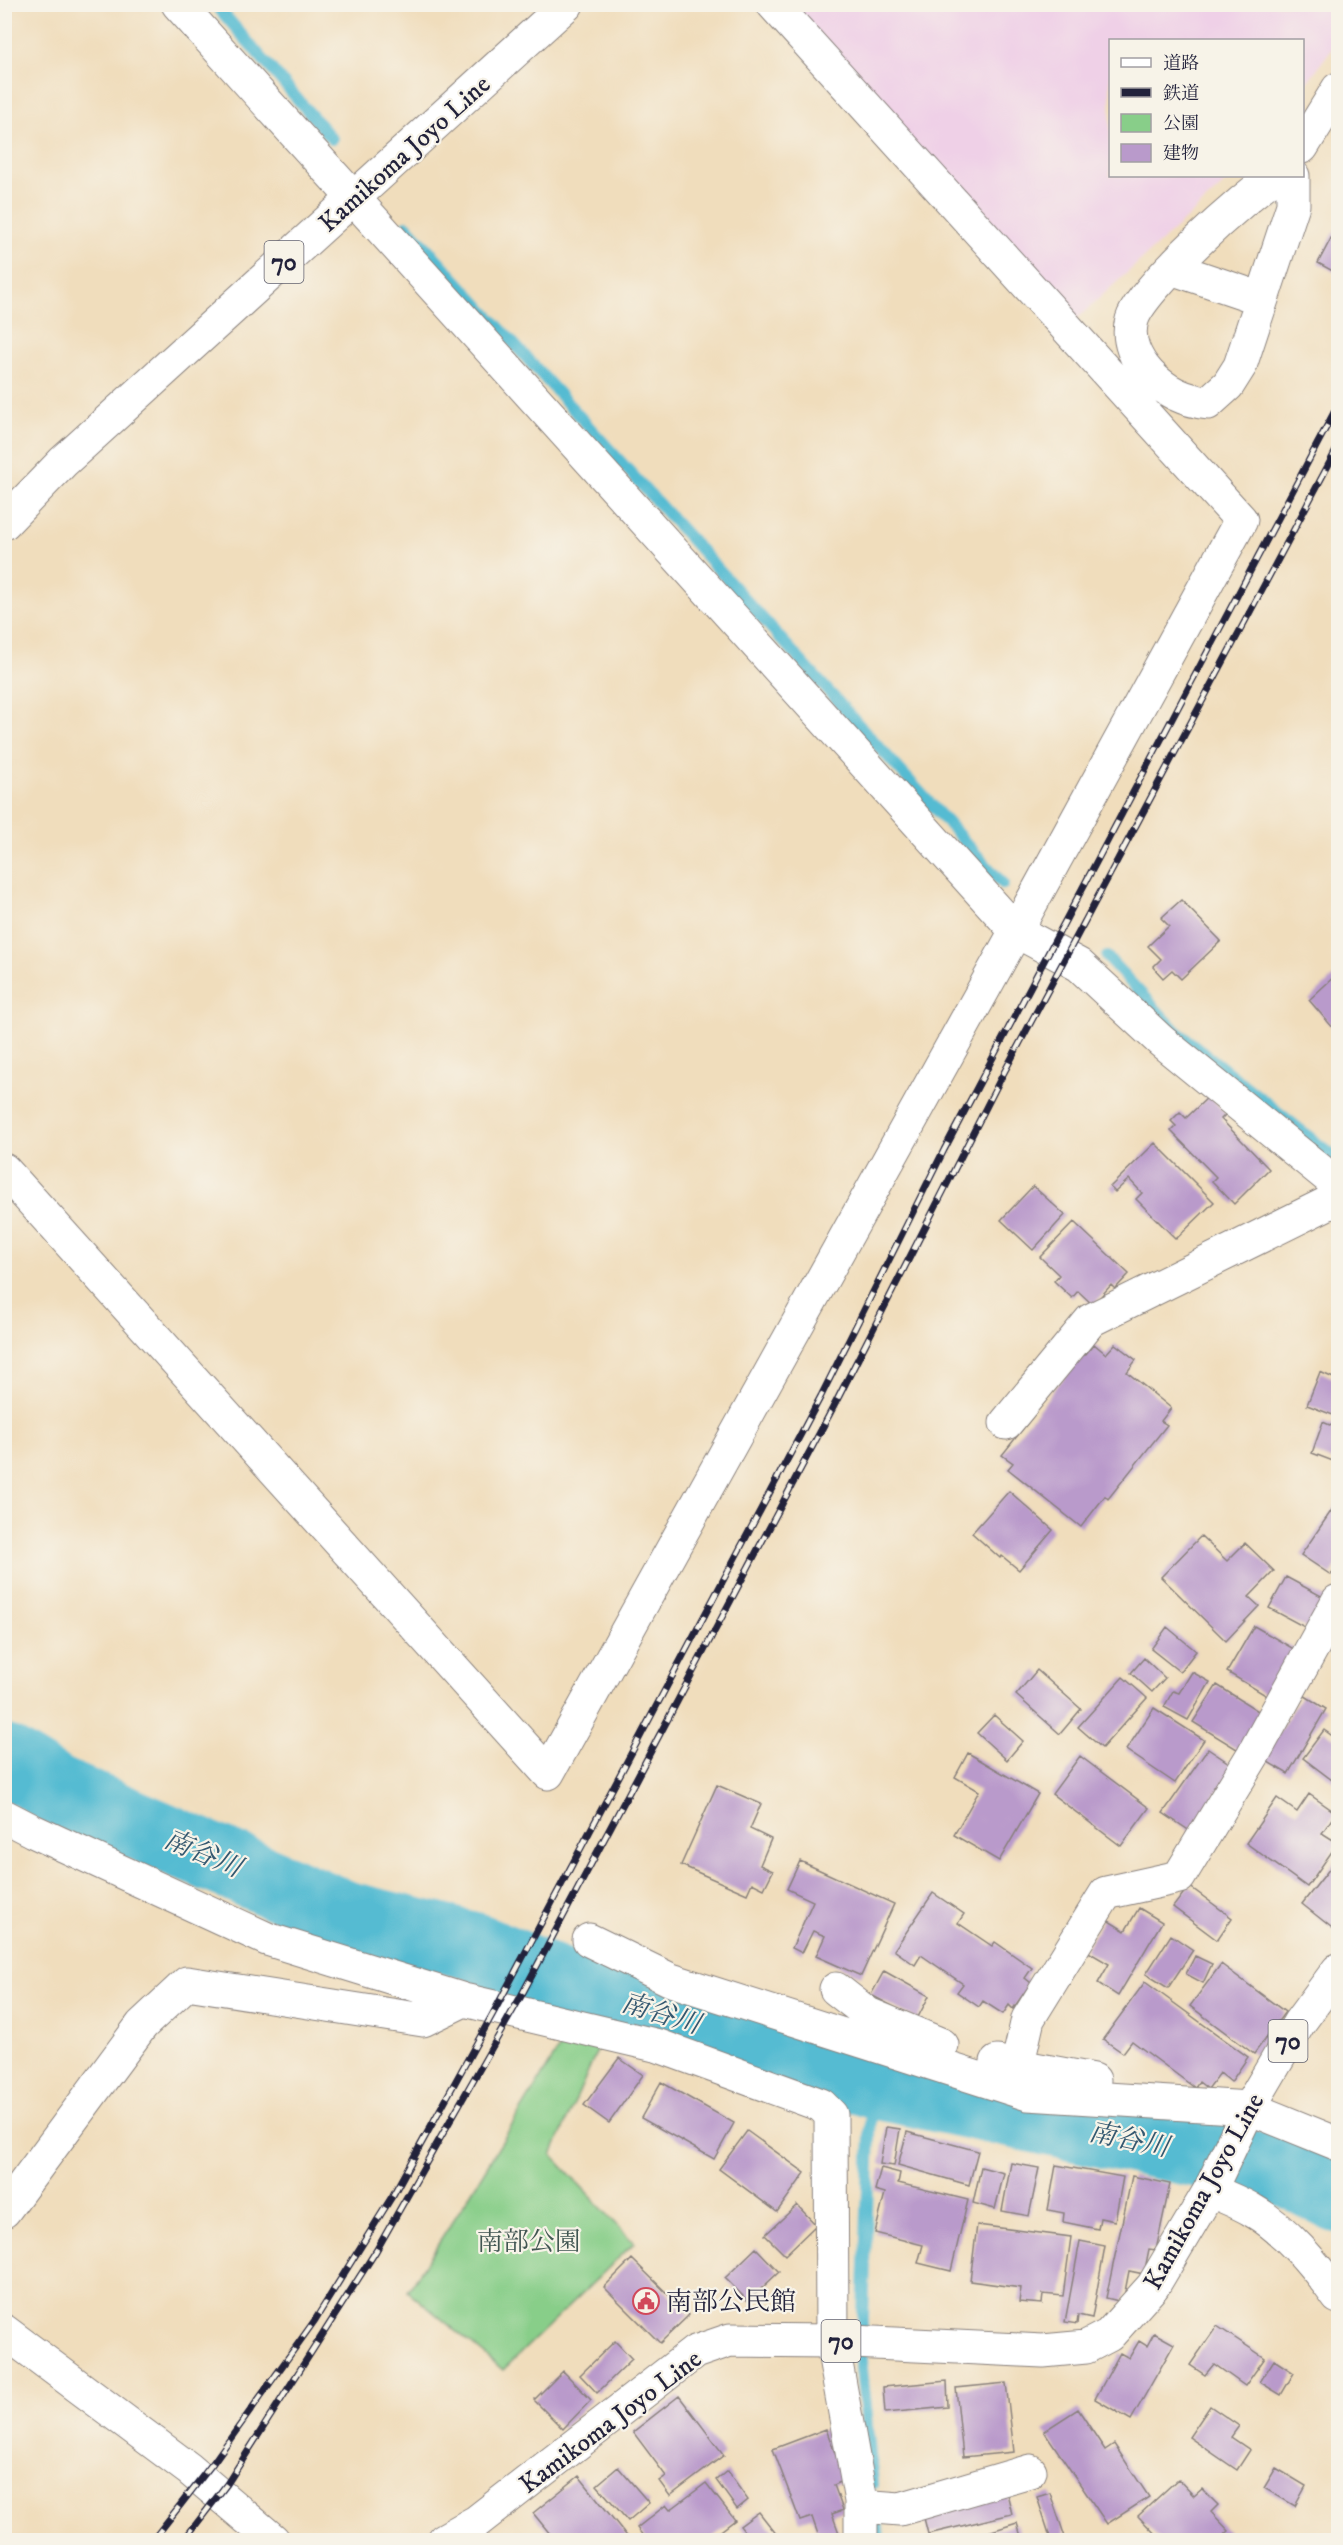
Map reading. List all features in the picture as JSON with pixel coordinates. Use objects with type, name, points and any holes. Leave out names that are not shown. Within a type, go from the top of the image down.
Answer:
[{"type":"street","points":[[178,4],[352,200],[1016,931],[1078,965],[1161,1041],[1338,1185]]},
{"type":"street","name":"Kamikoma Joyo Line","points":[[4,523],[63,462],[567,4]]},
{"type":"street","points":[[4,1170],[548,1773],[1016,931],[1240,520],[773,4]]},
{"type":"street","points":[[1304,144],[1338,89]]},
{"type":"street","points":[[1274,177],[1257,188],[1171,268],[1141,302],[1131,321],[1131,341],[1137,362],[1157,383],[1186,400],[1208,403],[1228,385],[1240,366],[1293,205],[1293,177]]},
{"type":"street","points":[[1171,268],[1262,299]]},
{"type":"street","points":[[1006,1423],[1091,1320],[1338,1198]]},
{"type":"street","points":[[1017,2067],[1028,2019],[1106,1893],[1179,1877],[1252,1755],[1338,1601]]},
{"type":"street","points":[[4,1815],[33,1831],[267,1939],[464,2000],[658,2046],[820,2105],[826,2110],[831,2115],[832,2341],[861,2506],[861,2541]]},
{"type":"street","points":[[589,1940],[671,1980],[1029,2094],[1192,2105],[1247,2112],[1338,2144]]},
{"type":"street","name":"Kamikoma Joyo Line","points":[[444,2541],[476,2522],[695,2352],[730,2340],[832,2341],[1042,2351],[1086,2347],[1109,2335],[1154,2286],[1213,2184],[1247,2112],[1299,2023],[1338,1970]]},
{"type":"street","points":[[4,2211],[142,2025],[187,1983],[423,2020],[464,2000]]},
{"type":"street","points":[[836,1989],[868,2014],[963,2054],[1017,2067],[1145,2088],[1192,2105]]},
{"type":"street","points":[[1213,2184],[1286,2236],[1326,2279],[1338,2297]]},
{"type":"street","points":[[4,2331],[189,2469],[273,2541]]},
{"type":"street","points":[[861,2506],[900,2509],[1030,2471]]},
{"type":"shaded area","points":[[781,5],[1338,5],[1338,40],[1304,87],[1304,39],[1109,39],[1109,177],[1232,177],[1071,324]]},
{"type":"green space","name":"南部公園","points":[[564,2040],[598,2048],[552,2155],[634,2243],[503,2370],[408,2291]]},
{"type":"building","points":[[1338,225],[1338,274],[1318,263]]},
{"type":"building","points":[[1181,900],[1221,941],[1181,979],[1172,970],[1163,978],[1153,967],[1161,959],[1148,946],[1169,926],[1161,918]]},
{"type":"building","points":[[1338,973],[1338,1025],[1334,1029],[1309,1000]]},
{"type":"building","points":[[1209,1096],[1226,1114],[1221,1119],[1269,1169],[1234,1204],[1212,1181],[1216,1177],[1171,1131],[1176,1126],[1171,1121],[1180,1112],[1186,1118]]},
{"type":"building","points":[[1155,1143],[1214,1202],[1176,1239],[1136,1199],[1142,1193],[1129,1179],[1115,1192],[1110,1187]]},
{"type":"building","points":[[1033,1186],[1065,1215],[1033,1250],[1001,1220]]},
{"type":"building","points":[[1074,1222],[1129,1274],[1115,1289],[1111,1285],[1093,1305],[1078,1291],[1072,1298],[1054,1281],[1059,1275],[1040,1257]]},
{"type":"building","points":[[1094,1344],[1106,1354],[1115,1344],[1136,1360],[1127,1372],[1171,1408],[1161,1421],[1167,1425],[1108,1499],[1105,1496],[1081,1527],[1008,1469],[1013,1463],[1002,1455],[1083,1354],[1085,1355]]},
{"type":"building","points":[[1320,1372],[1338,1380],[1338,1417],[1307,1405]]},
{"type":"building","points":[[1334,1421],[1338,1423],[1338,1463],[1312,1453],[1323,1422],[1332,1426]]},
{"type":"building","points":[[1009,1491],[1053,1530],[1019,1570],[1002,1556],[1000,1558],[972,1533]]},
{"type":"building","points":[[1336,1504],[1338,1506],[1338,1564],[1331,1575],[1301,1555]]},
{"type":"building","points":[[1201,1536],[1227,1561],[1245,1543],[1274,1571],[1249,1597],[1259,1606],[1226,1641],[1161,1577]]},
{"type":"building","points":[[1286,1577],[1327,1599],[1310,1630],[1269,1608]]},
{"type":"building","points":[[1254,1626],[1299,1652],[1272,1699],[1227,1672]]},
{"type":"building","points":[[1167,1627],[1196,1651],[1180,1672],[1151,1649]]},
{"type":"building","points":[[1144,1658],[1165,1678],[1152,1692],[1131,1673]]},
{"type":"building","points":[[1037,1670],[1081,1709],[1060,1734],[1016,1695]]},
{"type":"building","points":[[1192,1672],[1210,1682],[1188,1720],[1164,1707],[1173,1691],[1179,1693]]},
{"type":"building","points":[[1123,1677],[1147,1698],[1102,1748],[1078,1727]]},
{"type":"building","points":[[1217,1685],[1263,1714],[1240,1751],[1193,1722]]},
{"type":"building","points":[[1302,1694],[1326,1709],[1288,1774],[1263,1759]]},
{"type":"building","points":[[1154,1708],[1204,1740],[1175,1783],[1126,1750]]},
{"type":"building","points":[[994,1715],[1023,1741],[1007,1760],[977,1733]]},
{"type":"building","points":[[1324,1730],[1338,1740],[1338,1779],[1336,1783],[1303,1758]]},
{"type":"building","points":[[1208,1749],[1235,1767],[1190,1831],[1163,1813]]},
{"type":"building","points":[[968,1753],[1038,1794],[999,1861],[954,1835],[979,1791],[955,1777]]},
{"type":"building","points":[[1080,1756],[1149,1808],[1121,1846],[1052,1794]]},
{"type":"building","points":[[717,1785],[761,1804],[750,1829],[771,1839],[760,1865],[773,1871],[764,1889],[752,1883],[747,1894],[681,1865]]},
{"type":"building","points":[[1309,1794],[1336,1813],[1322,1833],[1338,1843],[1307,1887],[1246,1843],[1277,1798],[1297,1812]]},
{"type":"building","points":[[1338,1858],[1338,1928],[1336,1931],[1302,1904]]},
{"type":"building","points":[[800,1861],[894,1904],[861,1976],[816,1956],[825,1936],[813,1931],[802,1953],[792,1948],[813,1901],[787,1889]]},
{"type":"building","points":[[1189,1886],[1232,1918],[1217,1940],[1173,1907]]},
{"type":"building","points":[[933,1893],[964,1914],[958,1923],[992,1946],[995,1942],[1032,1968],[1025,1978],[1031,1983],[1013,2009],[1009,2005],[1003,2014],[983,2001],[979,2007],[957,1992],[963,1984],[921,1955],[915,1965],[894,1950]]},
{"type":"building","points":[[1139,1908],[1162,1922],[1118,1996],[1098,1983],[1109,1964],[1085,1950],[1104,1918],[1125,1931]]},
{"type":"building","points":[[1171,1935],[1193,1950],[1168,1988],[1146,1974]]},
{"type":"building","points":[[1195,1956],[1212,1964],[1203,1983],[1186,1974]]},
{"type":"building","points":[[1221,1964],[1285,2012],[1254,2054],[1190,2006]]},
{"type":"building","points":[[884,1971],[929,1996],[917,2019],[871,1995]]},
{"type":"building","points":[[1145,1982],[1248,2057],[1231,2082],[1220,2073],[1208,2089],[1199,2082],[1195,2088],[1132,2041],[1123,2053],[1103,2039]]},
{"type":"building","points":[[619,2058],[643,2075],[609,2123],[584,2105]]},
{"type":"building","points":[[661,2082],[734,2123],[714,2159],[641,2118]]},
{"type":"building","points":[[886,2127],[900,2129],[894,2166],[880,2164]]},
{"type":"building","points":[[747,2131],[805,2173],[777,2212],[719,2169]]},
{"type":"building","points":[[907,2132],[978,2151],[969,2185],[898,2165]]},
{"type":"building","points":[[1011,2163],[1039,2168],[1029,2216],[1002,2211]]},
{"type":"building","points":[[1056,2165],[1123,2177],[1115,2221],[1100,2218],[1098,2229],[1063,2222],[1064,2213],[1048,2210]]},
{"type":"building","points":[[981,2167],[1004,2173],[995,2209],[973,2203]]},
{"type":"building","points":[[881,2168],[900,2173],[898,2183],[968,2200],[951,2271],[918,2263],[923,2245],[875,2233],[885,2193],[875,2190]]},
{"type":"building","points":[[1132,2176],[1170,2184],[1156,2250],[1149,2249],[1144,2274],[1129,2271],[1123,2302],[1106,2298]]},
{"type":"building","points":[[797,2205],[816,2225],[785,2255],[765,2235]]},
{"type":"building","points":[[977,2225],[1071,2237],[1063,2296],[1043,2294],[1042,2304],[1019,2302],[1021,2288],[970,2281]]},
{"type":"building","points":[[1080,2241],[1105,2246],[1092,2318],[1078,2315],[1077,2324],[1065,2322]]},
{"type":"building","points":[[756,2248],[779,2272],[748,2301],[725,2278]]},
{"type":"building","name":"南部公民館","points":[[632,2259],[689,2315],[660,2343],[604,2287]]},
{"type":"building","points":[[1217,2326],[1265,2358],[1245,2386],[1214,2364],[1205,2375],[1190,2365]]},
{"type":"building","points":[[1154,2333],[1174,2344],[1131,2420],[1095,2399],[1120,2353],[1129,2358],[1139,2341],[1147,2346]]},
{"type":"building","points":[[615,2341],[632,2359],[597,2393],[580,2375]]},
{"type":"building","points":[[1274,2360],[1294,2373],[1281,2395],[1260,2382]]},
{"type":"building","points":[[563,2371],[591,2400],[563,2429],[534,2400]]},
{"type":"building","points":[[947,2381],[948,2407],[885,2413],[883,2387]]},
{"type":"building","points":[[1006,2383],[1014,2452],[963,2457],[956,2388]]},
{"type":"building","points":[[679,2396],[724,2455],[670,2496],[659,2481],[666,2476],[633,2432]]},
{"type":"building","points":[[1210,2406],[1239,2426],[1231,2437],[1250,2450],[1237,2470],[1189,2437]]},
{"type":"building","points":[[1078,2409],[1105,2450],[1114,2444],[1149,2497],[1107,2524],[1044,2431]]},
{"type":"building","points":[[826,2429],[845,2480],[834,2485],[843,2510],[832,2514],[839,2533],[820,2540],[812,2517],[800,2521],[773,2449]]},
{"type":"building","points":[[618,2467],[649,2503],[628,2521],[597,2485]]},
{"type":"building","points":[[1276,2468],[1306,2486],[1295,2506],[1264,2488]]},
{"type":"building","points":[[727,2471],[748,2500],[737,2509],[716,2480]]},
{"type":"building","points":[[579,2476],[630,2540],[608,2540],[607,2538],[604,2540],[555,2540],[533,2513]]},
{"type":"building","points":[[1178,2479],[1194,2496],[1202,2489],[1218,2505],[1211,2512],[1229,2531],[1219,2540],[1161,2540],[1138,2516]]},
{"type":"building","points":[[706,2483],[735,2520],[709,2540],[646,2540],[637,2528],[666,2505],[670,2510]]},
{"type":"building","points":[[1007,2493],[1012,2514],[928,2534],[923,2514]]},
{"type":"building","points":[[1050,2493],[1065,2537],[1055,2540],[1051,2540],[1037,2497]]},
{"type":"building","points":[[759,2512],[781,2540],[751,2540],[740,2526]]},
{"type":"building","points":[[1017,2523],[1022,2540],[963,2540]]},
{"type":"waterway","points":[[215,4],[332,139]]},
{"type":"waterway","points":[[407,226],[1003,884]]},
{"type":"waterway","points":[[1107,957],[1176,1031],[1338,1160]]},
{"type":"waterway","name":"南谷川","points":[[4,1759],[57,1791],[345,1915],[476,1947],[557,1981],[625,2004],[717,2030],[872,2084],[1286,2172],[1338,2199]]},
{"type":"waterway","points":[[872,2084],[861,2368],[873,2483]]},
{"type":"waterway","points":[[876,2509],[879,2540]]},
{"type":"railway","points":[[153,2540],[213,2463],[315,2320],[393,2195],[496,2008],[821,1396],[944,1150],[1338,405]]},
{"type":"railway","points":[[184,2540],[227,2484],[376,2251],[520,1998],[836,1402],[1000,1080],[1338,447]]},
{"type":"place","name":"南部公民館","points":[[646,2301]]}]
